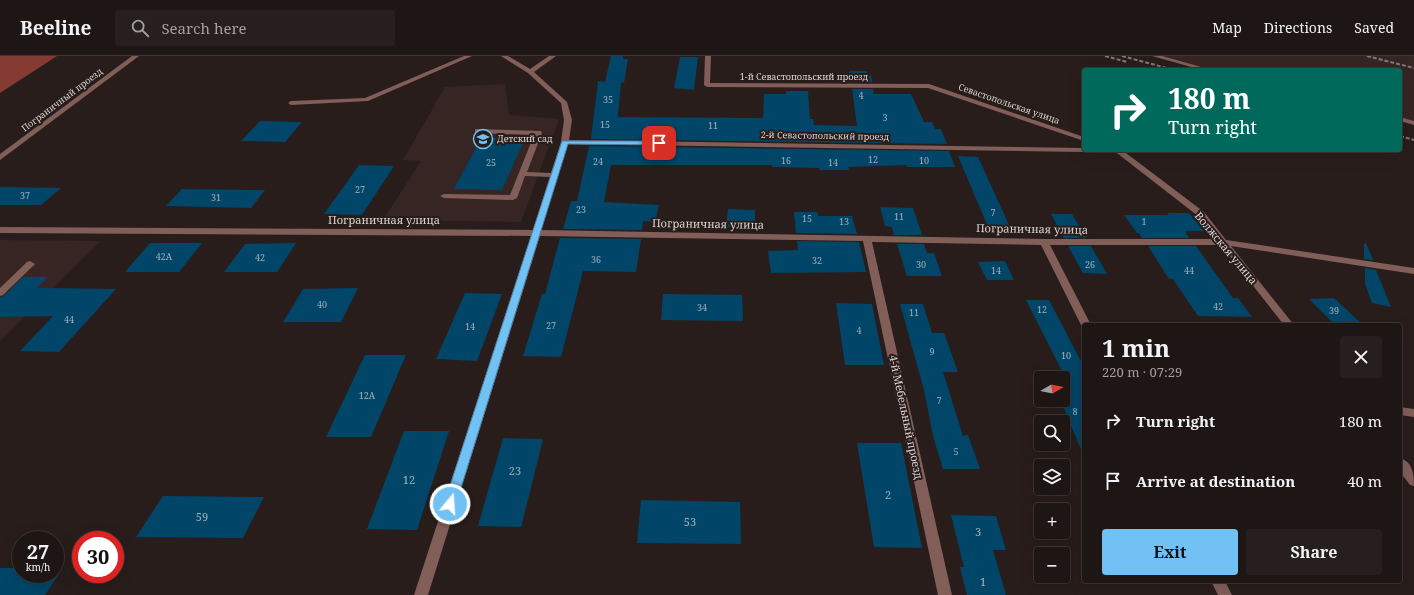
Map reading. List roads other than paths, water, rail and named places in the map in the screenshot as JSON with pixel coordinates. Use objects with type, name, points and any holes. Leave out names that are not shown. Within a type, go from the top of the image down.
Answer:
[{"type":"street","name":"Пограничный проезд","points":[[0,158],[136,56]]},
{"type":"street","points":[[292,103],[366,100],[469,56]]},
{"type":"street","points":[[421,595],[565,142],[568,120],[564,102],[530,72],[504,56]]},
{"type":"street","points":[[530,72],[553,56]]},
{"type":"street","name":"1-й Севастопольский проезд","points":[[708,56],[707,85],[929,86]]},
{"type":"street","points":[[1154,56],[1201,68]]},
{"type":"street","name":"Севастопольская улица","points":[[929,86],[1082,138]]},
{"type":"street","points":[[1402,120],[1414,123]]},
{"type":"street","points":[[444,196],[513,198],[538,133],[478,131]]},
{"type":"street","name":"2-й Севастопольский проезд","points":[[565,142],[1082,150]]},
{"type":"street","name":"Волжская улица","points":[[1120,152],[1201,214],[1287,323]]},
{"type":"street","points":[[522,174],[554,175]]},
{"type":"street","name":"Пограничная улица","points":[[0,230],[536,233],[1044,242],[1222,242],[1414,271]]},
{"type":"street","name":"4-й Мебельный проезд","points":[[867,239],[944,595]]},
{"type":"street","points":[[1044,242],[1085,323]]},
{"type":"street","points":[[0,293],[30,264]]},
{"type":"street","points":[[1402,412],[1414,413]]},
{"type":"street","points":[[1402,466],[1414,481]]},
{"type":"street","points":[[1219,583],[1225,595]]},
{"type":"railway","points":[[1105,56],[1127,62]]},
{"type":"railway","points":[[1122,56],[1167,68]]},
{"type":"railway","points":[[1367,56],[1414,68]]},
{"type":"railway","points":[[1402,137],[1414,140]]},
{"type":"place","name":"Детский сад","points":[[483,139]]}]
